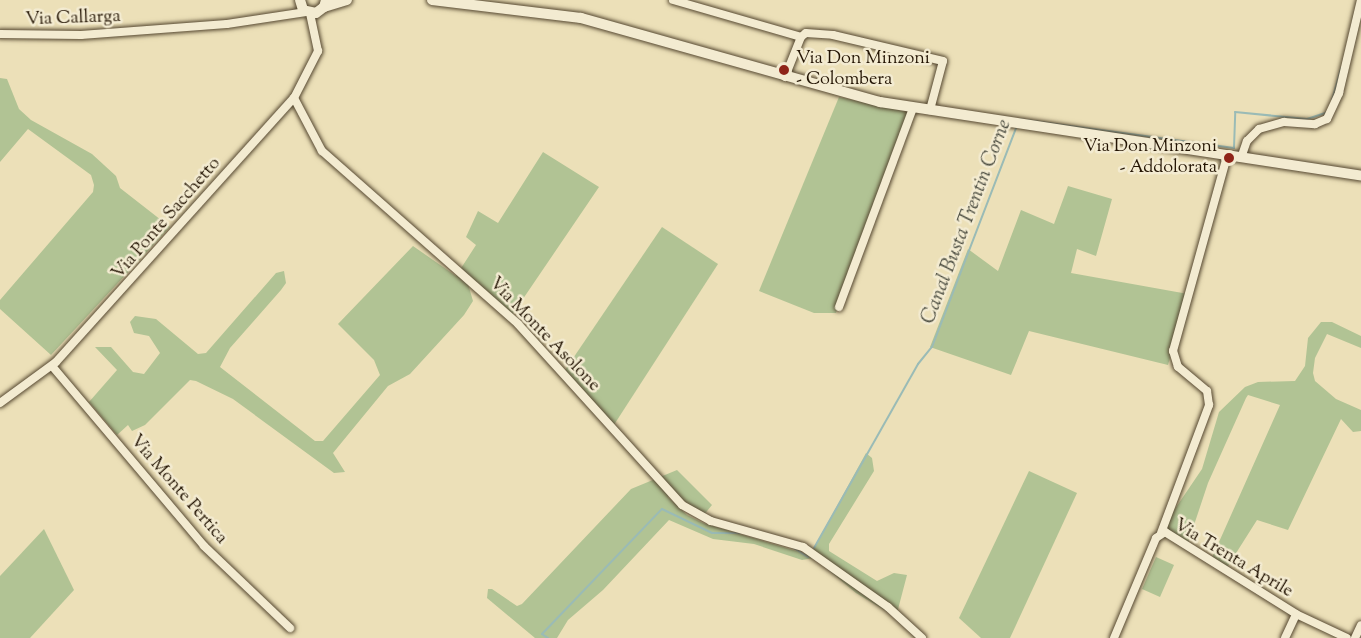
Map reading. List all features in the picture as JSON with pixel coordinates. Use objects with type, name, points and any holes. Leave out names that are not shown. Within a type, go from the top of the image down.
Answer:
[{"type":"street","points":[[312,7],[347,0]]},
{"type":"street","points":[[432,0],[581,18],[785,77],[913,108],[1361,176]]},
{"type":"street","points":[[673,0],[801,37]]},
{"type":"street","points":[[1241,158],[1246,141],[1259,129],[1284,122],[1315,124],[1327,119],[1339,93],[1361,0]]},
{"type":"street","name":"Via Callarga","points":[[0,34],[81,35],[227,24],[290,15],[312,7]]},
{"type":"street","name":"Via Ponte Sacchetto","points":[[0,403],[52,366],[135,280],[294,98],[318,51],[312,7]]},
{"type":"street","points":[[785,77],[801,37],[806,33],[833,35],[943,61],[930,111]]},
{"type":"street","name":"Via Monte Asolone","points":[[294,98],[322,151],[518,324],[682,505],[711,522],[803,547],[888,607],[922,638]]},
{"type":"street","points":[[839,307],[913,108]]},
{"type":"street","points":[[1161,532],[1209,405],[1207,391],[1178,367],[1173,351],[1227,156]]},
{"type":"street","name":"Via Monte Pertica","points":[[52,366],[204,546],[290,628]]},
{"type":"street","name":"Via Trenta Aprile","points":[[1114,638],[1161,532],[1296,614],[1347,638]]},
{"type":"street","name":"Via Trenta Aprile","points":[[1285,638],[1296,614]]},
{"type":"street","points":[[1355,638],[1361,625]]},
{"type":"green space","points":[[0,78],[7,79],[19,109],[31,120],[92,154],[116,176],[120,188],[170,227],[51,355],[0,309],[0,300],[93,192],[94,185],[91,175],[28,129],[0,162]]},
{"type":"green space","points":[[839,97],[907,112],[897,152],[836,313],[814,313],[759,291]]},
{"type":"green space","points":[[543,152],[599,187],[510,318],[468,284],[473,301],[464,315],[410,374],[388,386],[333,453],[345,472],[334,473],[233,399],[196,381],[190,380],[145,425],[132,431],[128,425],[117,435],[89,402],[117,370],[95,347],[111,347],[133,372],[144,374],[160,353],[149,336],[134,333],[130,322],[135,316],[156,319],[198,354],[206,353],[276,273],[284,271],[286,283],[230,348],[220,367],[315,441],[323,441],[380,375],[374,360],[338,324],[413,246],[456,276],[476,245],[466,237],[478,211],[498,223]]},
{"type":"green space","points":[[1068,186],[1112,199],[1096,256],[1077,249],[1071,273],[1188,294],[1168,365],[1029,331],[1011,375],[930,347],[968,249],[998,271],[1021,210],[1054,224]]},
{"type":"green space","points":[[662,227],[718,264],[610,431],[561,376]]},
{"type":"green space","points":[[1321,322],[1332,322],[1361,336],[1361,348],[1327,334],[1315,358],[1313,373],[1315,381],[1336,399],[1361,410],[1361,431],[1353,432],[1341,419],[1288,530],[1257,520],[1226,569],[1211,560],[1280,405],[1248,395],[1246,398],[1208,483],[1187,546],[1162,528],[1202,469],[1219,412],[1245,387],[1258,382],[1295,381],[1305,366],[1308,338]]},
{"type":"green space","points":[[866,453],[872,458],[874,471],[829,544],[829,551],[877,581],[894,573],[907,575],[896,617],[856,593],[814,558],[802,560],[754,544],[713,539],[669,520],[603,590],[568,620],[557,638],[535,638],[487,598],[488,589],[492,589],[517,606],[522,604],[631,489],[677,470],[712,505],[703,516],[671,490],[668,497],[687,515],[703,523],[810,555]]},
{"type":"green space","points":[[1029,471],[1077,493],[1010,638],[981,638],[959,618]]},
{"type":"green space","points":[[44,529],[74,590],[30,638],[0,638],[0,576]]},
{"type":"green space","points":[[1156,557],[1174,565],[1160,597],[1142,589]]},
{"type":"waterway","name":"Canal Busta Trentin Corne","points":[[1332,100],[1341,68]]},
{"type":"waterway","name":"Canal Busta Trentin Corne","points":[[1019,119],[1234,148],[1235,112],[1307,119],[1326,113]]},
{"type":"waterway","name":"Canal Busta Trentin Corne","points":[[814,548],[918,364],[932,347],[1016,128]]},
{"type":"waterway","name":"Canal Busta Trentin Corne","points":[[548,638],[542,634],[662,509],[712,533],[741,533]]},
{"type":"waterway","name":"Canal Busta Trentin Corne","points":[[792,547],[808,557]]},
{"type":"place","name":"Via Don Minzoni - Colombera","points":[[784,70]]},
{"type":"place","name":"Via Don Minzoni - Addolorata","points":[[1229,158]]}]
